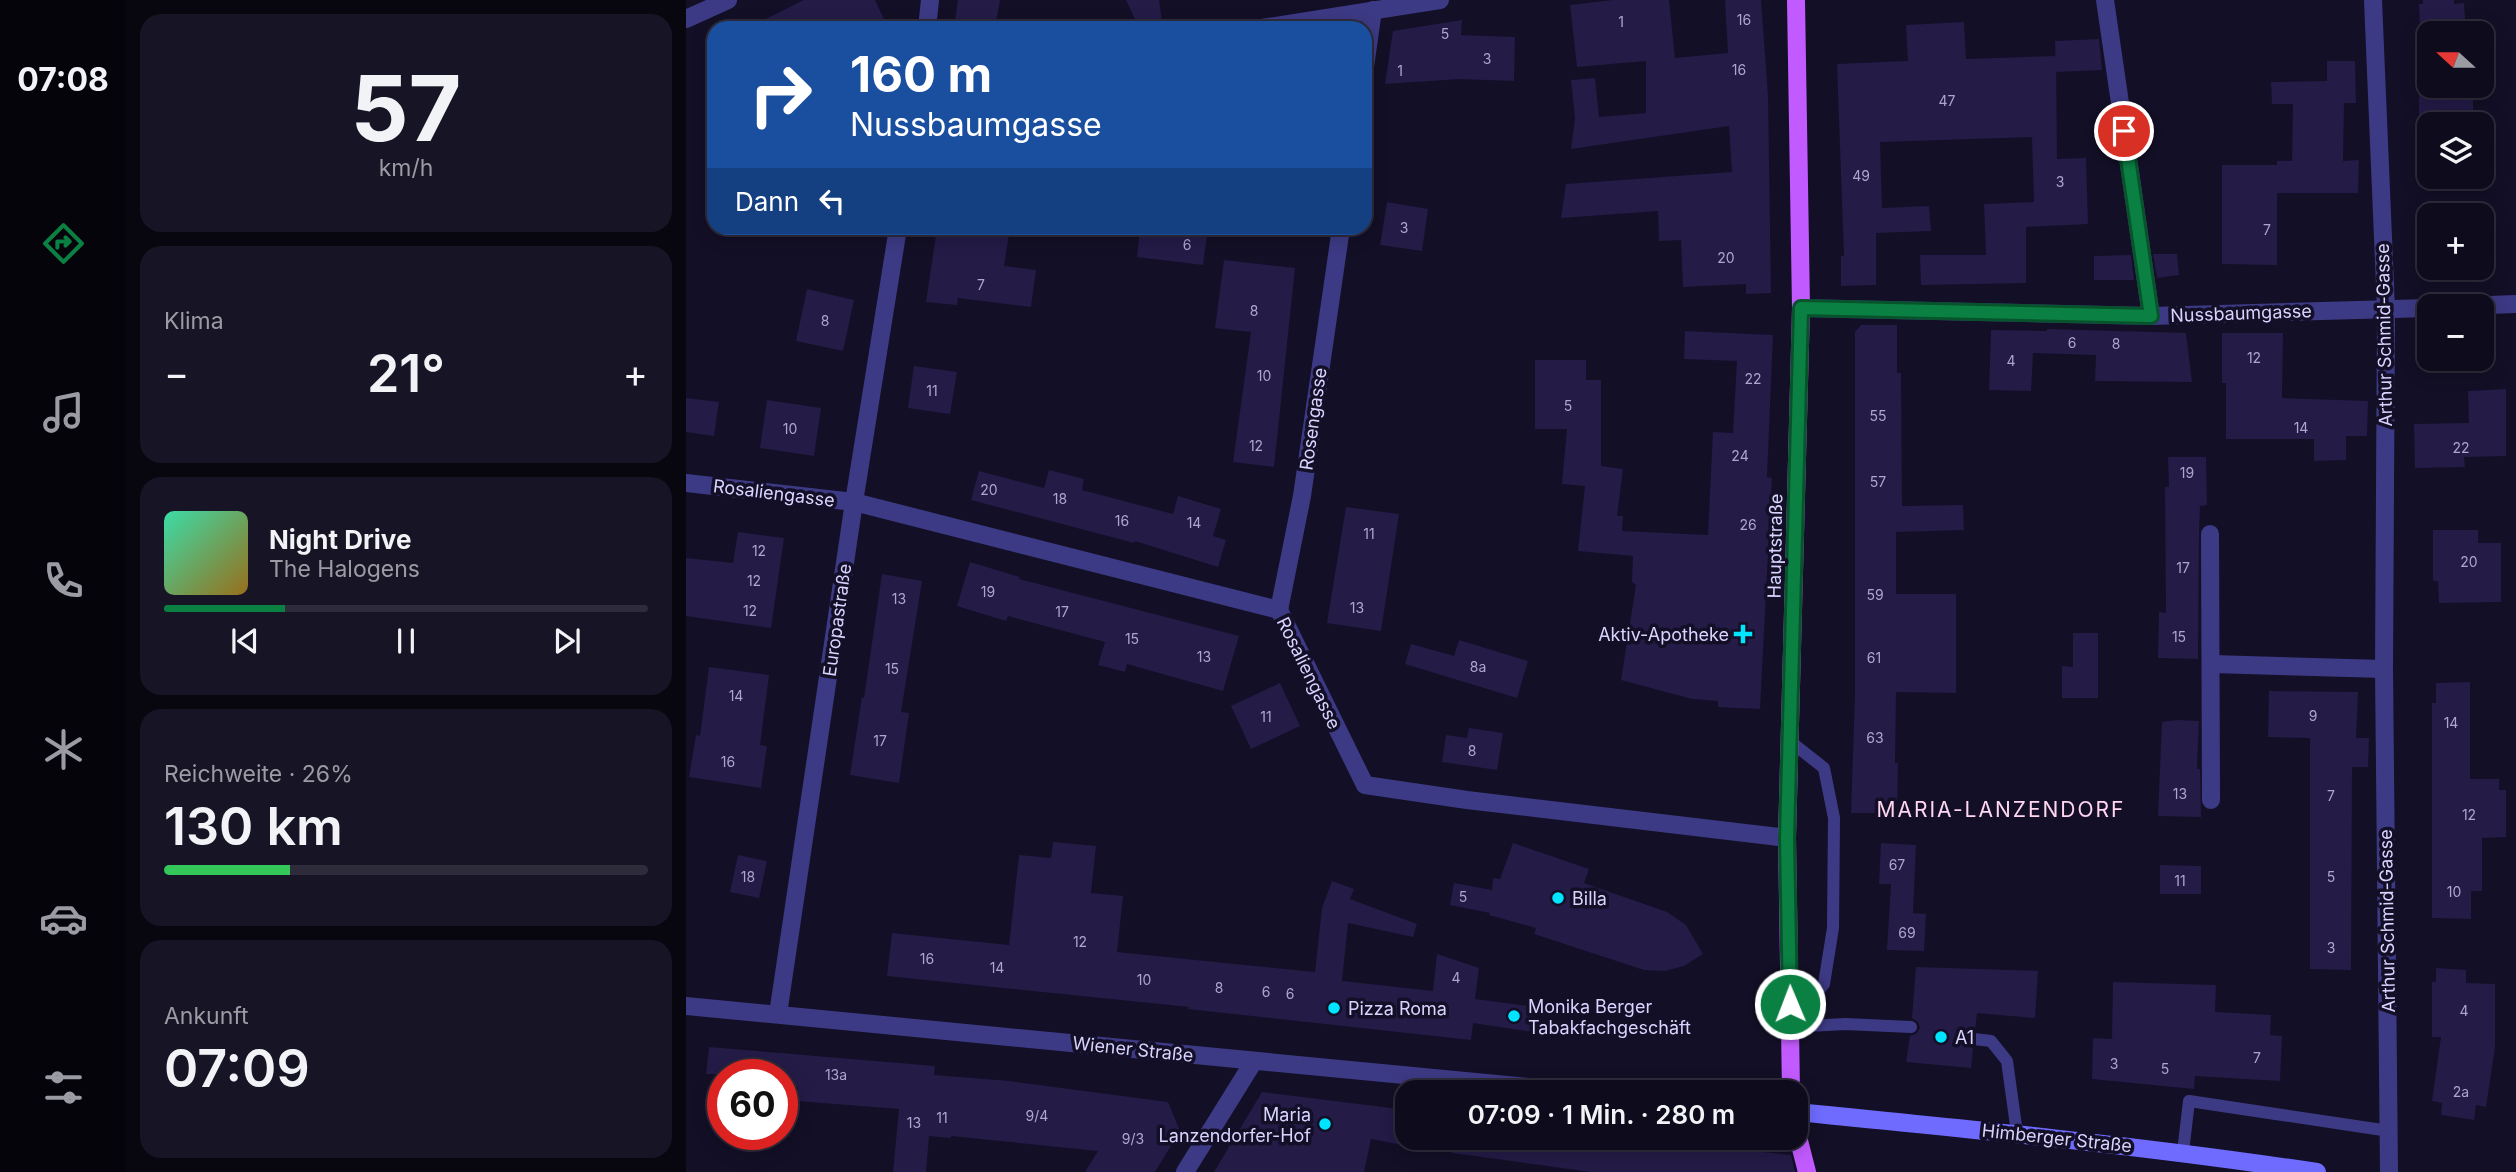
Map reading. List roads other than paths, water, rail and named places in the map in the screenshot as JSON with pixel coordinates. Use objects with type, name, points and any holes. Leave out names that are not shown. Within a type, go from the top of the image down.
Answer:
[{"type":"main road","name":"Hauptstraße","points":[[1791,1080],[1787,838],[1801,308],[1796,0]]},
{"type":"main road","points":[[1801,1150],[1807,1172]]},
{"type":"street","points":[[686,19],[728,0]]},
{"type":"street","points":[[928,21],[930,0]]},
{"type":"street","points":[[1305,21],[1440,0]]},
{"type":"street","points":[[2105,0],[2151,316]]},
{"type":"street","name":"Arthur Schmid-Gasse","points":[[2373,0],[2386,309],[2384,669],[2389,1172]]},
{"type":"street","points":[[1371,21],[1373,10]]},
{"type":"street","name":"Europastraße","points":[[779,1014],[854,502],[897,235]]},
{"type":"street","name":"Rosengasse","points":[[1279,610],[1302,496],[1340,235]]},
{"type":"street","points":[[2494,305],[2516,304]]},
{"type":"street","name":"Nussbaumgasse","points":[[1801,308],[2151,316],[2417,308]]},
{"type":"street","name":"Rosaliengasse","points":[[686,483],[854,502],[1279,610],[1365,785],[1467,800],[1787,838]]},
{"type":"street","points":[[2210,534],[2211,800]]},
{"type":"street","points":[[2212,664],[2384,669]]},
{"type":"street","name":"Wiener Straße","points":[[686,1006],[1454,1080]]},
{"type":"street","points":[[1185,1172],[1254,1061]]},
{"type":"street","name":"Himberger Straße","points":[[1808,1113],[2183,1152],[2317,1172]]},
{"type":"lane","points":[[1790,1027],[1824,984],[1833,928],[1834,818],[1824,768],[1791,742]]},
{"type":"lane","points":[[1790,1027],[1845,1024],[1911,1027]]},
{"type":"lane","points":[[1974,1038],[1990,1041],[2007,1061],[2017,1133]]},
{"type":"lane","points":[[2183,1152],[2189,1101],[2389,1131]]},
{"type":"place","name":"Aktiv-Apotheke","points":[[1743,634]]},
{"type":"place","name":"Billa","points":[[1558,898]]},
{"type":"place","name":"Pizza Roma","points":[[1334,1008]]},
{"type":"place","name":"Monika Berger Tabakfachgeschäft","points":[[1514,1016]]},
{"type":"place","name":"A1","points":[[1941,1037]]},
{"type":"place","name":"Maria Lanzendorfer-Hof","points":[[1325,1124]]},
{"type":"district","name":"MARIA-LANZENDORF","points":[[2001,809]]}]
